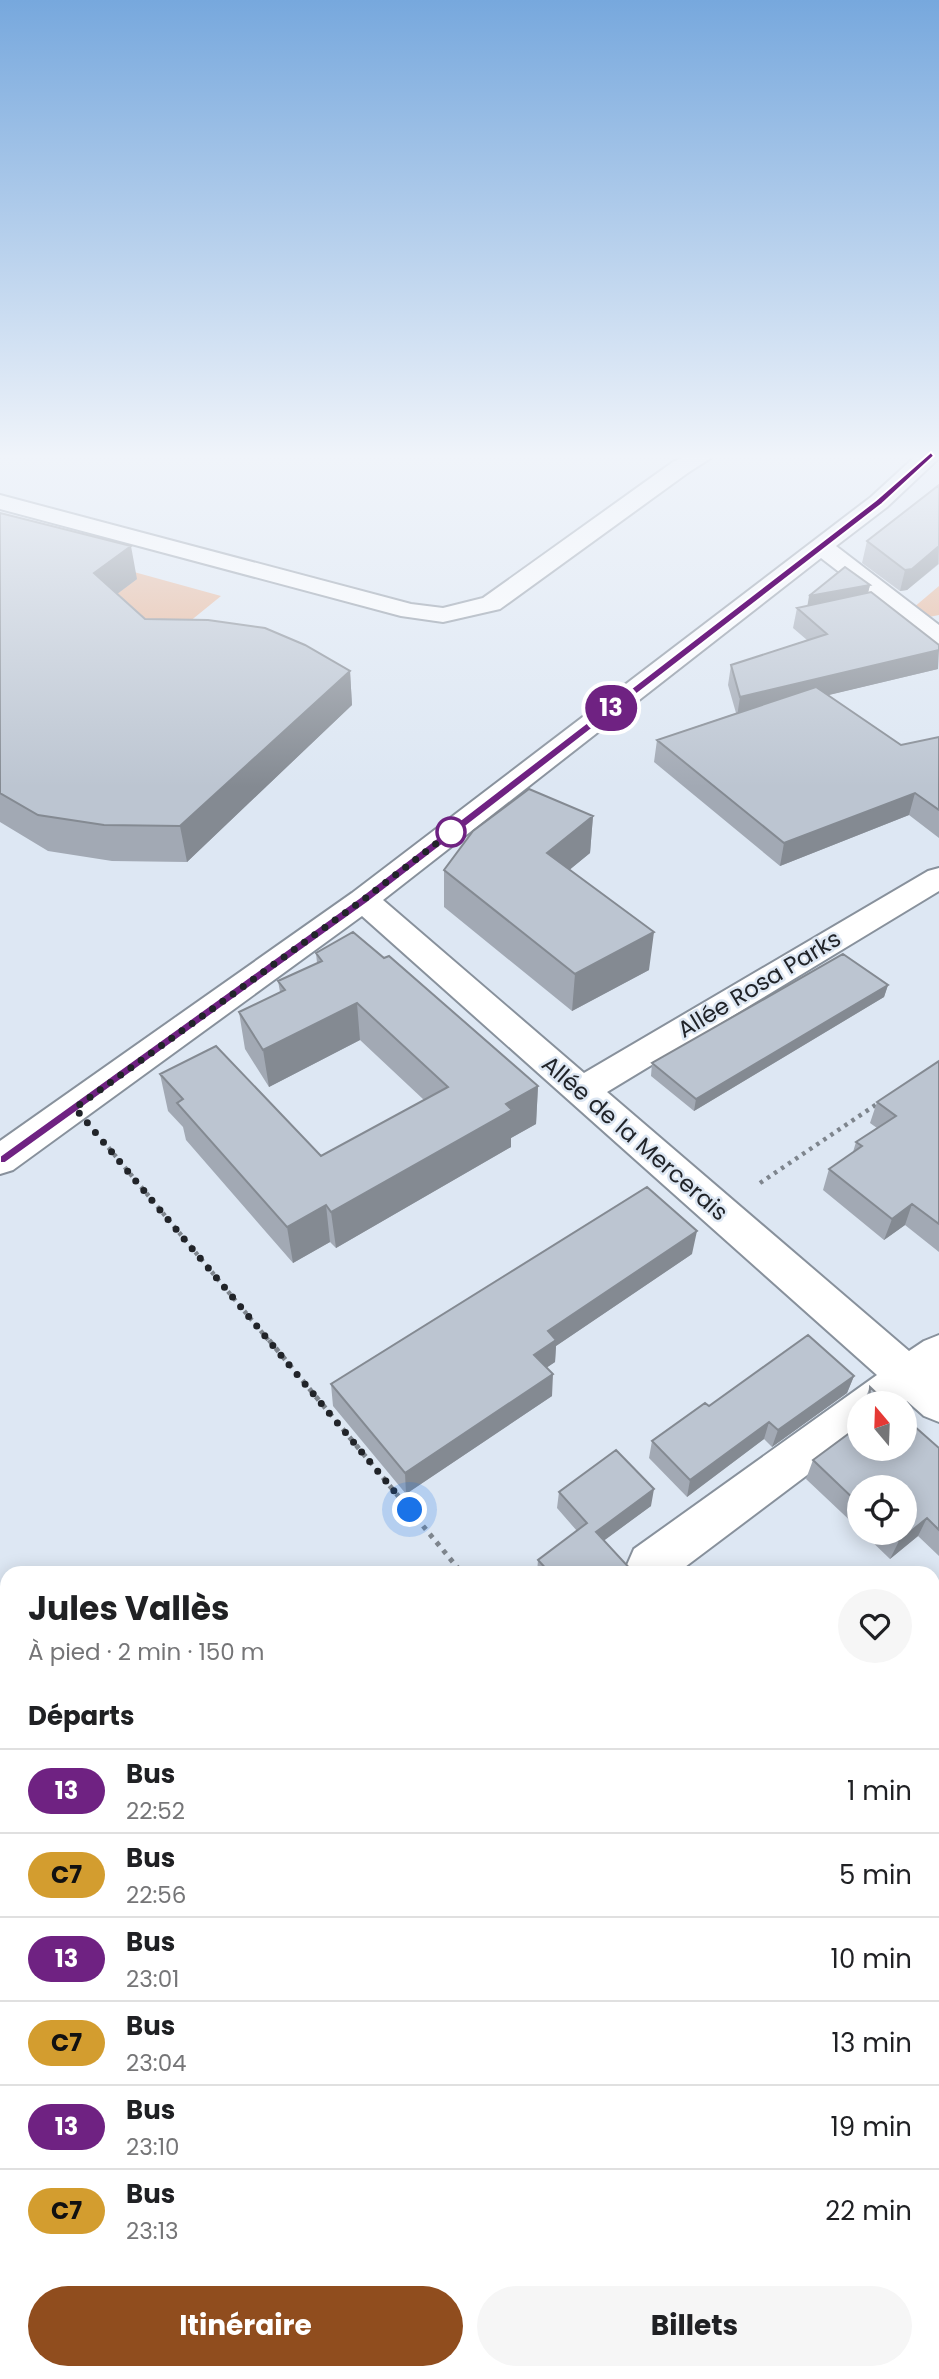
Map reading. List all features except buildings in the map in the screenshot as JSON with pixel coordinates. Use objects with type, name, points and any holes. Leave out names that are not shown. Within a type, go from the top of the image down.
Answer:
[{"type":"street","points":[[237,565],[410,611],[443,615],[491,604],[545,565]]},
{"type":"street","points":[[0,1160],[363,900],[796,565]]},
{"type":"street","points":[[846,565],[939,637]]},
{"type":"street","name":"Allée Rosa Parks","points":[[581,1091],[939,878]]},
{"type":"street","name":"Allée de la Mercerais","points":[[363,900],[719,1210],[923,1364],[939,1403]]},
{"type":"street","points":[[887,1391],[923,1364]]},
{"type":"street","points":[[651,1565],[847,1420]]},
{"type":"path","points":[[719,1210],[881,1101]]},
{"type":"path","points":[[75,1108],[456,1566]]},
{"type":"shaded area","points":[[38,565],[109,565],[221,596],[151,653]]},
{"type":"shaded area","points":[[939,586],[939,615],[929,617],[913,608]]},
{"type":"bus line","name":"13","points":[[0,1160],[363,900],[797,565]]},
{"type":"route","points":[[410,1510],[75,1108],[363,900],[454,830],[451,832]]}]
